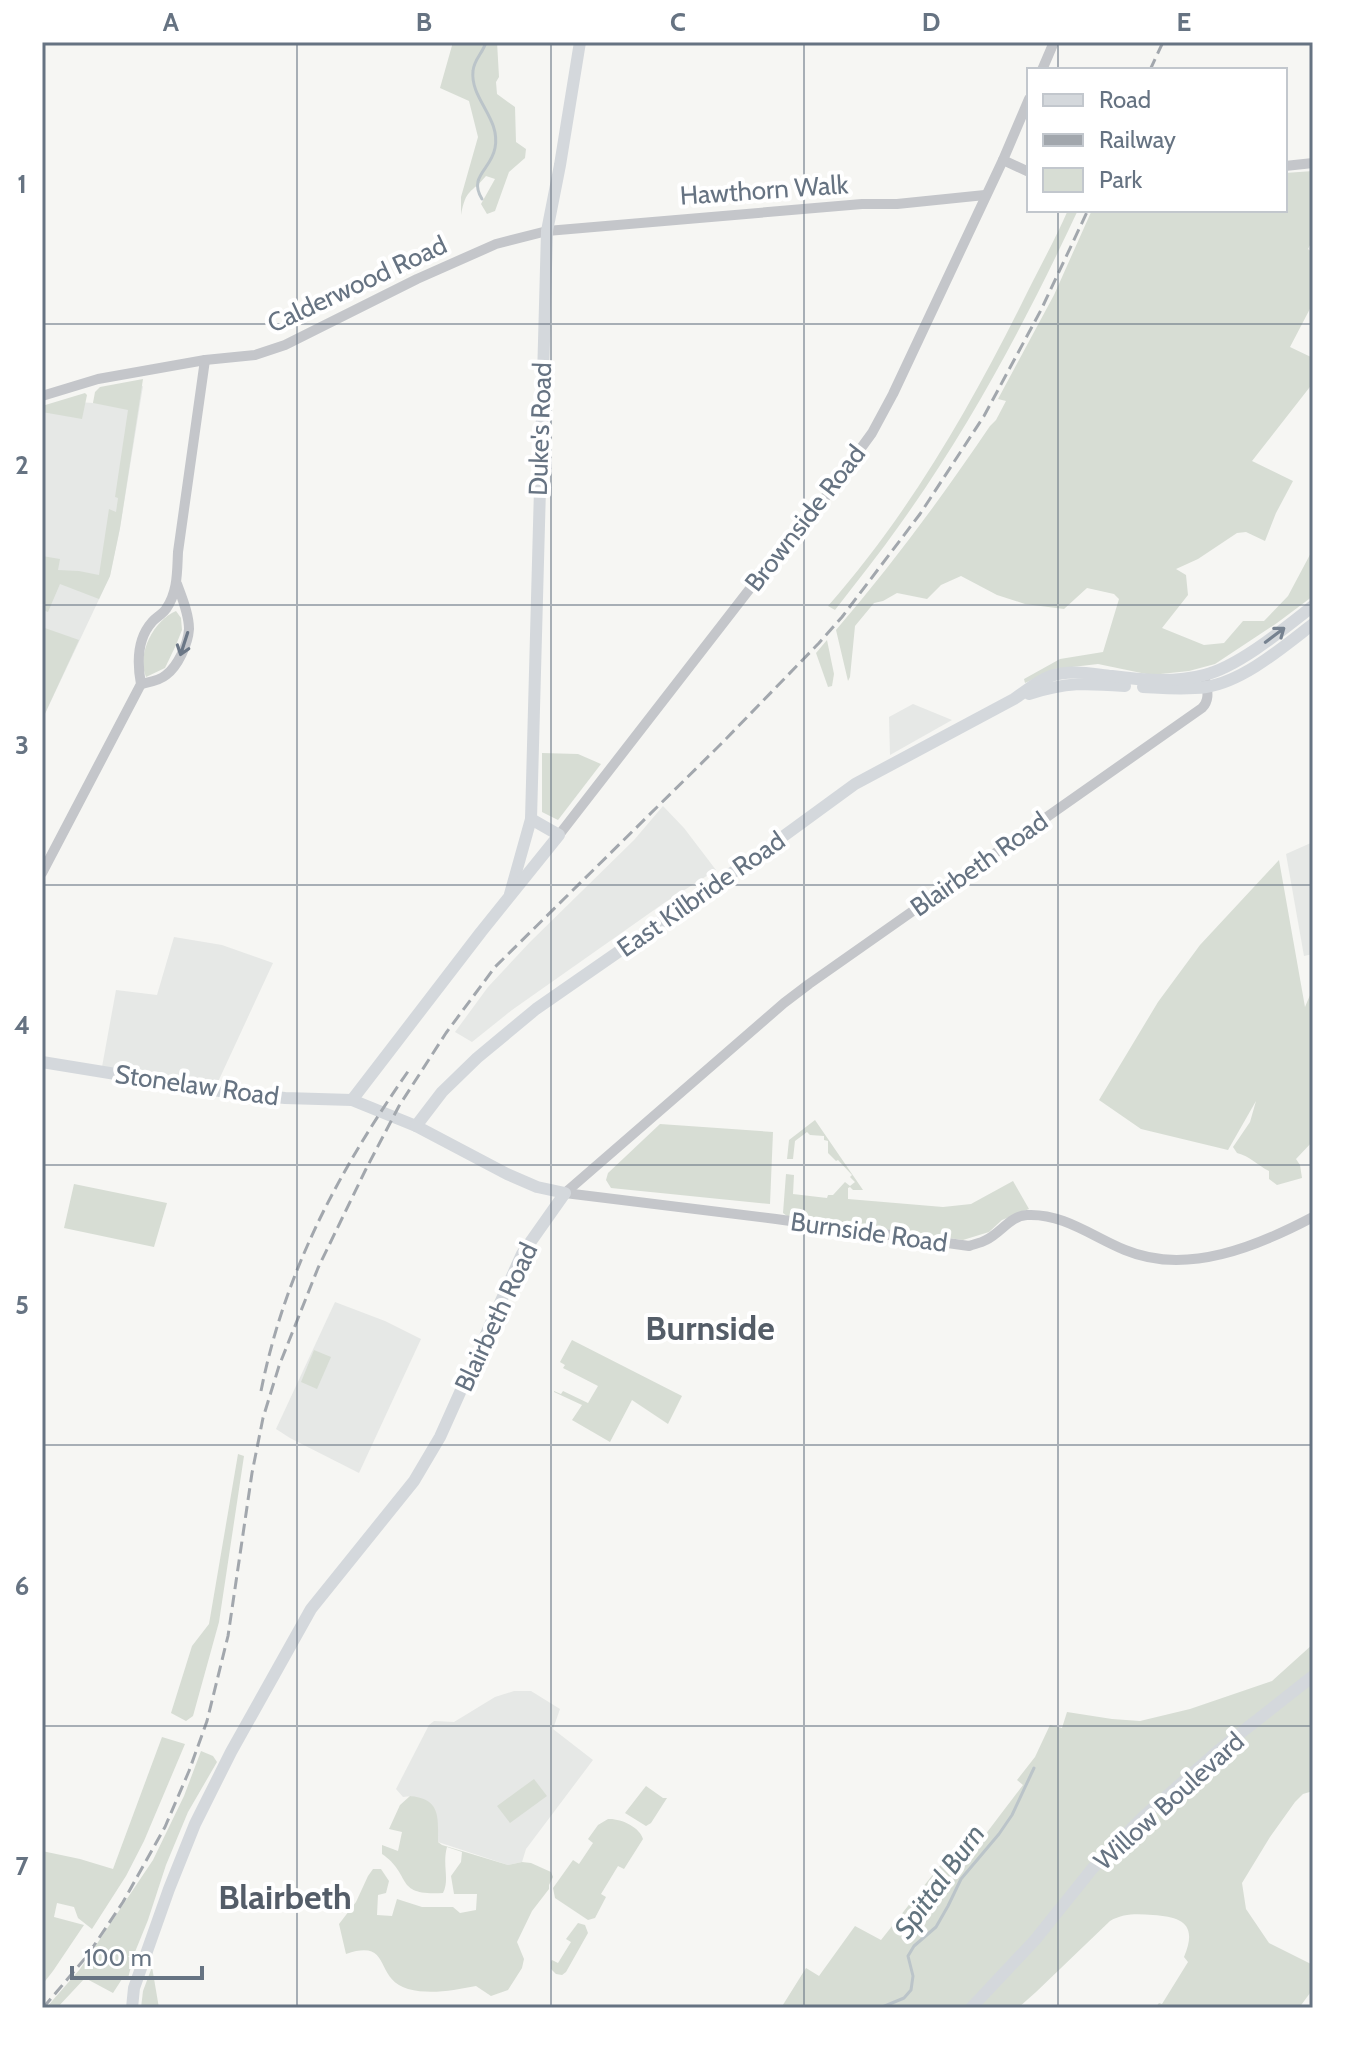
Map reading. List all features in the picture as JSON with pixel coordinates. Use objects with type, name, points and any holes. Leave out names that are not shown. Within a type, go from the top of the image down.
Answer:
[{"type":"main road","name":"Duke's Road","points":[[352,1100],[510,894],[531,819],[547,231],[580,42]]},
{"type":"main road","name":"East Kilbride Road","points":[[1206,681],[1313,606]]},
{"type":"main road","name":"East Kilbride Road","points":[[416,1126],[442,1092],[536,1009],[855,784],[1014,699],[1042,680],[1063,673],[1225,681],[1245,671],[1313,624]]},
{"type":"main road","points":[[531,819],[559,835]]},
{"type":"main road","name":"Brownside Road","points":[[510,894],[559,835]]},
{"type":"main road","name":"Stonelaw Road","points":[[42,1062],[220,1091],[285,1098],[352,1100]]},
{"type":"main road","points":[[352,1100],[416,1126]]},
{"type":"main road","name":"Burnside Road","points":[[416,1126],[490,1167],[537,1187],[565,1193]]},
{"type":"main road","name":"Blairbeth Road","points":[[132,2008],[134,1988],[169,1889],[195,1824],[231,1752],[311,1609],[414,1481],[440,1437],[522,1254],[565,1193]]},
{"type":"main road","name":"Willow Boulevard","points":[[971,2008],[1008,1970],[1092,1869],[1132,1828],[1219,1750],[1313,1676]]},
{"type":"street","points":[[1043,68],[1054,42]]},
{"type":"street","name":"Brownside Road","points":[[559,835],[858,454],[893,394],[1027,104]]},
{"type":"street","points":[[1003,160],[1027,171]]},
{"type":"street","points":[[1287,166],[1313,163]]},
{"type":"street","name":"Hawthorn Walk","points":[[547,231],[985,195]]},
{"type":"street","name":"Calderwood Road","points":[[42,396],[98,379],[205,360],[255,355],[285,345],[417,279],[496,244],[547,231]]},
{"type":"street","points":[[42,873],[141,684],[138,666],[142,638],[151,623],[167,608],[177,584],[178,552],[205,360]]},
{"type":"street","points":[[141,684],[165,677],[183,651],[189,629],[177,584]]},
{"type":"street","name":"Blairbeth Road","points":[[565,1193],[784,1003],[1202,708],[1207,702],[1206,681]]},
{"type":"street","name":"Burnside Road","points":[[565,1193],[969,1246],[987,1240],[1015,1218],[1039,1215],[1064,1221],[1126,1251],[1185,1261],[1259,1243],[1313,1217]]},
{"type":"shaded area","points":[[143,386],[110,576],[42,720],[42,406],[93,403],[95,397]]},
{"type":"shaded area","points":[[913,704],[952,720],[890,755],[889,717]]},
{"type":"shaded area","points":[[663,806],[716,870],[512,1010],[472,1042],[455,1032],[488,987],[634,840]]},
{"type":"shaded area","points":[[1313,842],[1313,954],[1304,956],[1286,854]]},
{"type":"shaded area","points":[[174,937],[222,945],[273,963],[217,1084],[102,1067],[116,990],[157,995]]},
{"type":"shaded area","points":[[335,1302],[421,1339],[359,1473],[276,1429]]},
{"type":"shaded area","points":[[514,1691],[531,1691],[560,1709],[553,1729],[593,1760],[526,1849],[522,1862],[508,1865],[438,1842],[412,1796],[403,1797],[396,1789],[429,1725],[434,1721],[454,1722],[495,1697]]},
{"type":"green space","points":[[453,42],[497,42],[497,94],[515,107],[516,142],[526,149],[525,158],[509,172],[495,211],[487,214],[481,204],[495,179],[486,176],[467,196],[461,215],[461,197],[478,137],[469,101],[440,88]]},
{"type":"green space","points":[[1313,171],[1313,239],[1308,249],[1313,253],[1313,303],[1290,347],[1313,358],[1313,383],[1252,461],[1293,481],[1265,541],[1246,532],[1237,533],[1198,559],[1176,569],[1186,575],[1188,595],[1162,628],[1204,645],[1224,643],[1243,621],[1264,621],[1288,596],[1313,549],[1313,596],[1215,664],[1189,671],[1151,675],[1098,664],[1055,669],[1025,683],[1024,679],[1060,659],[1103,652],[1119,599],[1114,594],[1087,588],[1064,609],[1025,604],[997,595],[961,576],[941,585],[927,599],[897,593],[874,603],[855,626],[848,681],[836,630],[897,556],[996,420],[1006,401],[998,399],[1054,295],[1091,212],[1287,212],[1287,173]]},
{"type":"green space","points":[[1067,212],[1077,212],[1018,331],[927,486],[835,610],[828,606],[884,535],[935,461]]},
{"type":"green space","points":[[143,379],[110,576],[99,599],[60,584],[48,612],[42,610],[42,556],[60,559],[58,570],[99,575],[109,509],[116,512],[118,498],[115,497],[128,410],[93,403],[95,392],[100,387]]},
{"type":"green space","points":[[85,393],[82,419],[42,412],[42,406]]},
{"type":"green space","points":[[176,611],[181,618],[182,630],[176,645],[165,668],[146,677],[143,658],[149,639],[161,622]]},
{"type":"green space","points":[[42,627],[79,640],[42,720]]},
{"type":"green space","points":[[827,640],[834,674],[832,686],[828,687],[816,653]]},
{"type":"green space","points":[[542,753],[578,754],[601,764],[558,820],[542,812]]},
{"type":"green space","points":[[1279,860],[1305,1007],[1313,988],[1313,1141],[1296,1159],[1302,1178],[1277,1185],[1269,1179],[1269,1171],[1237,1153],[1233,1147],[1250,1122],[1256,1101],[1228,1150],[1141,1129],[1099,1100],[1158,1002],[1200,945]]},
{"type":"green space","points":[[815,1120],[863,1190],[848,1188],[848,1199],[943,1207],[971,1204],[1013,1181],[1029,1209],[1002,1220],[989,1232],[963,1240],[787,1216],[783,1213],[786,1174],[794,1175],[793,1194],[827,1198],[845,1182],[850,1186],[855,1182],[850,1177],[852,1175],[828,1153],[828,1141],[824,1140],[824,1136],[807,1132],[795,1141],[793,1159],[787,1159],[789,1140]]},
{"type":"green space","points":[[660,1124],[773,1132],[770,1204],[611,1188],[606,1180],[608,1173]]},
{"type":"green space","points":[[74,1184],[167,1203],[154,1247],[64,1228]]},
{"type":"green space","points":[[572,1340],[682,1396],[668,1424],[632,1400],[610,1442],[572,1420],[582,1405],[554,1391],[561,1394],[563,1391],[588,1403],[598,1386],[563,1368],[565,1365],[560,1362]]},
{"type":"green space","points":[[314,1350],[331,1357],[317,1389],[301,1382]]},
{"type":"green space","points":[[238,1454],[244,1456],[219,1622],[193,1716],[186,1721],[171,1713],[192,1646],[209,1624]]},
{"type":"green space","points":[[1313,1644],[1313,1791],[1303,1794],[1295,1802],[1242,1883],[1246,1909],[1269,1943],[1313,1965],[1313,1989],[1299,2008],[1155,2008],[1162,2004],[1188,1962],[1184,1957],[1188,1930],[1179,1920],[1136,1914],[1110,1921],[1018,2008],[781,2008],[806,1968],[819,1976],[855,1926],[881,1940],[946,1858],[952,1863],[948,1873],[953,1877],[1023,1785],[1017,1780],[1035,1757],[1050,1725],[1062,1728],[1067,1712],[1140,1721],[1190,1709],[1272,1681]]},
{"type":"green space","points":[[162,1737],[185,1744],[144,1841],[92,1929],[78,1918],[74,1907],[57,1903],[54,1917],[84,1925],[42,1985],[42,1851],[113,1869]]},
{"type":"green space","points":[[201,1751],[213,1756],[217,1762],[188,1812],[166,1865],[128,1978],[122,1979],[113,1993],[85,1978],[57,2008],[46,2008],[80,1969],[153,1860],[184,1796]]},
{"type":"green space","points":[[534,1779],[547,1796],[510,1823],[497,1806]]},
{"type":"green space","points":[[646,1786],[667,1798],[646,1826],[625,1813]]},
{"type":"green space","points":[[410,1796],[427,1801],[436,1811],[438,1842],[442,1845],[508,1865],[531,1863],[551,1872],[553,1877],[549,1889],[532,1911],[517,1942],[524,1959],[508,1990],[491,1996],[476,1986],[434,1992],[408,1989],[390,1977],[377,1955],[371,1951],[346,1954],[339,1924],[356,1902],[373,1869],[381,1869],[389,1881],[386,1893],[378,1895],[377,1915],[392,1916],[397,1899],[422,1907],[453,1907],[460,1913],[476,1910],[477,1894],[454,1894],[451,1876],[461,1862],[462,1852],[447,1847],[443,1893],[410,1888],[398,1869],[382,1854],[382,1845],[398,1851],[402,1832],[389,1829],[400,1805]]},
{"type":"green space","points":[[608,1819],[629,1824],[643,1839],[624,1869],[618,1866],[601,1894],[606,1897],[595,1918],[588,1920],[555,1898],[553,1888],[573,1860],[579,1864],[593,1843],[588,1839],[598,1825]]},
{"type":"green space","points":[[578,1923],[585,1925],[588,1933],[566,1972],[556,1974],[551,1969],[551,1962],[558,1963],[571,1942],[566,1939]]},
{"type":"green space","points":[[152,1967],[159,2008],[141,2008],[143,1991]]},
{"type":"waterway","points":[[482,199],[478,191],[479,179],[493,156],[496,137],[473,81],[475,63],[486,42]]},
{"type":"waterway","name":"Spittal Burn","points":[[880,2008],[904,1998],[911,1990],[913,1976],[908,1956],[914,1946],[936,1927],[961,1879],[1012,1815],[1034,1768]]},
{"type":"railway","points":[[1151,68],[1163,42]]},
{"type":"railway","points":[[43,2008],[87,1956],[123,1902],[165,1827],[189,1771],[207,1721],[228,1636],[252,1473],[263,1418],[279,1366],[318,1268],[399,1106],[446,1033],[495,967],[722,743],[842,617],[920,514],[984,416],[1041,310],[1087,212]]},
{"type":"railway","points":[[261,1391],[285,1304],[318,1222],[360,1145],[409,1070]]},
{"type":"district","name":"Burnside","points":[[710,1328]]},
{"type":"district","name":"Blairbeth","points":[[285,1897]]}]
